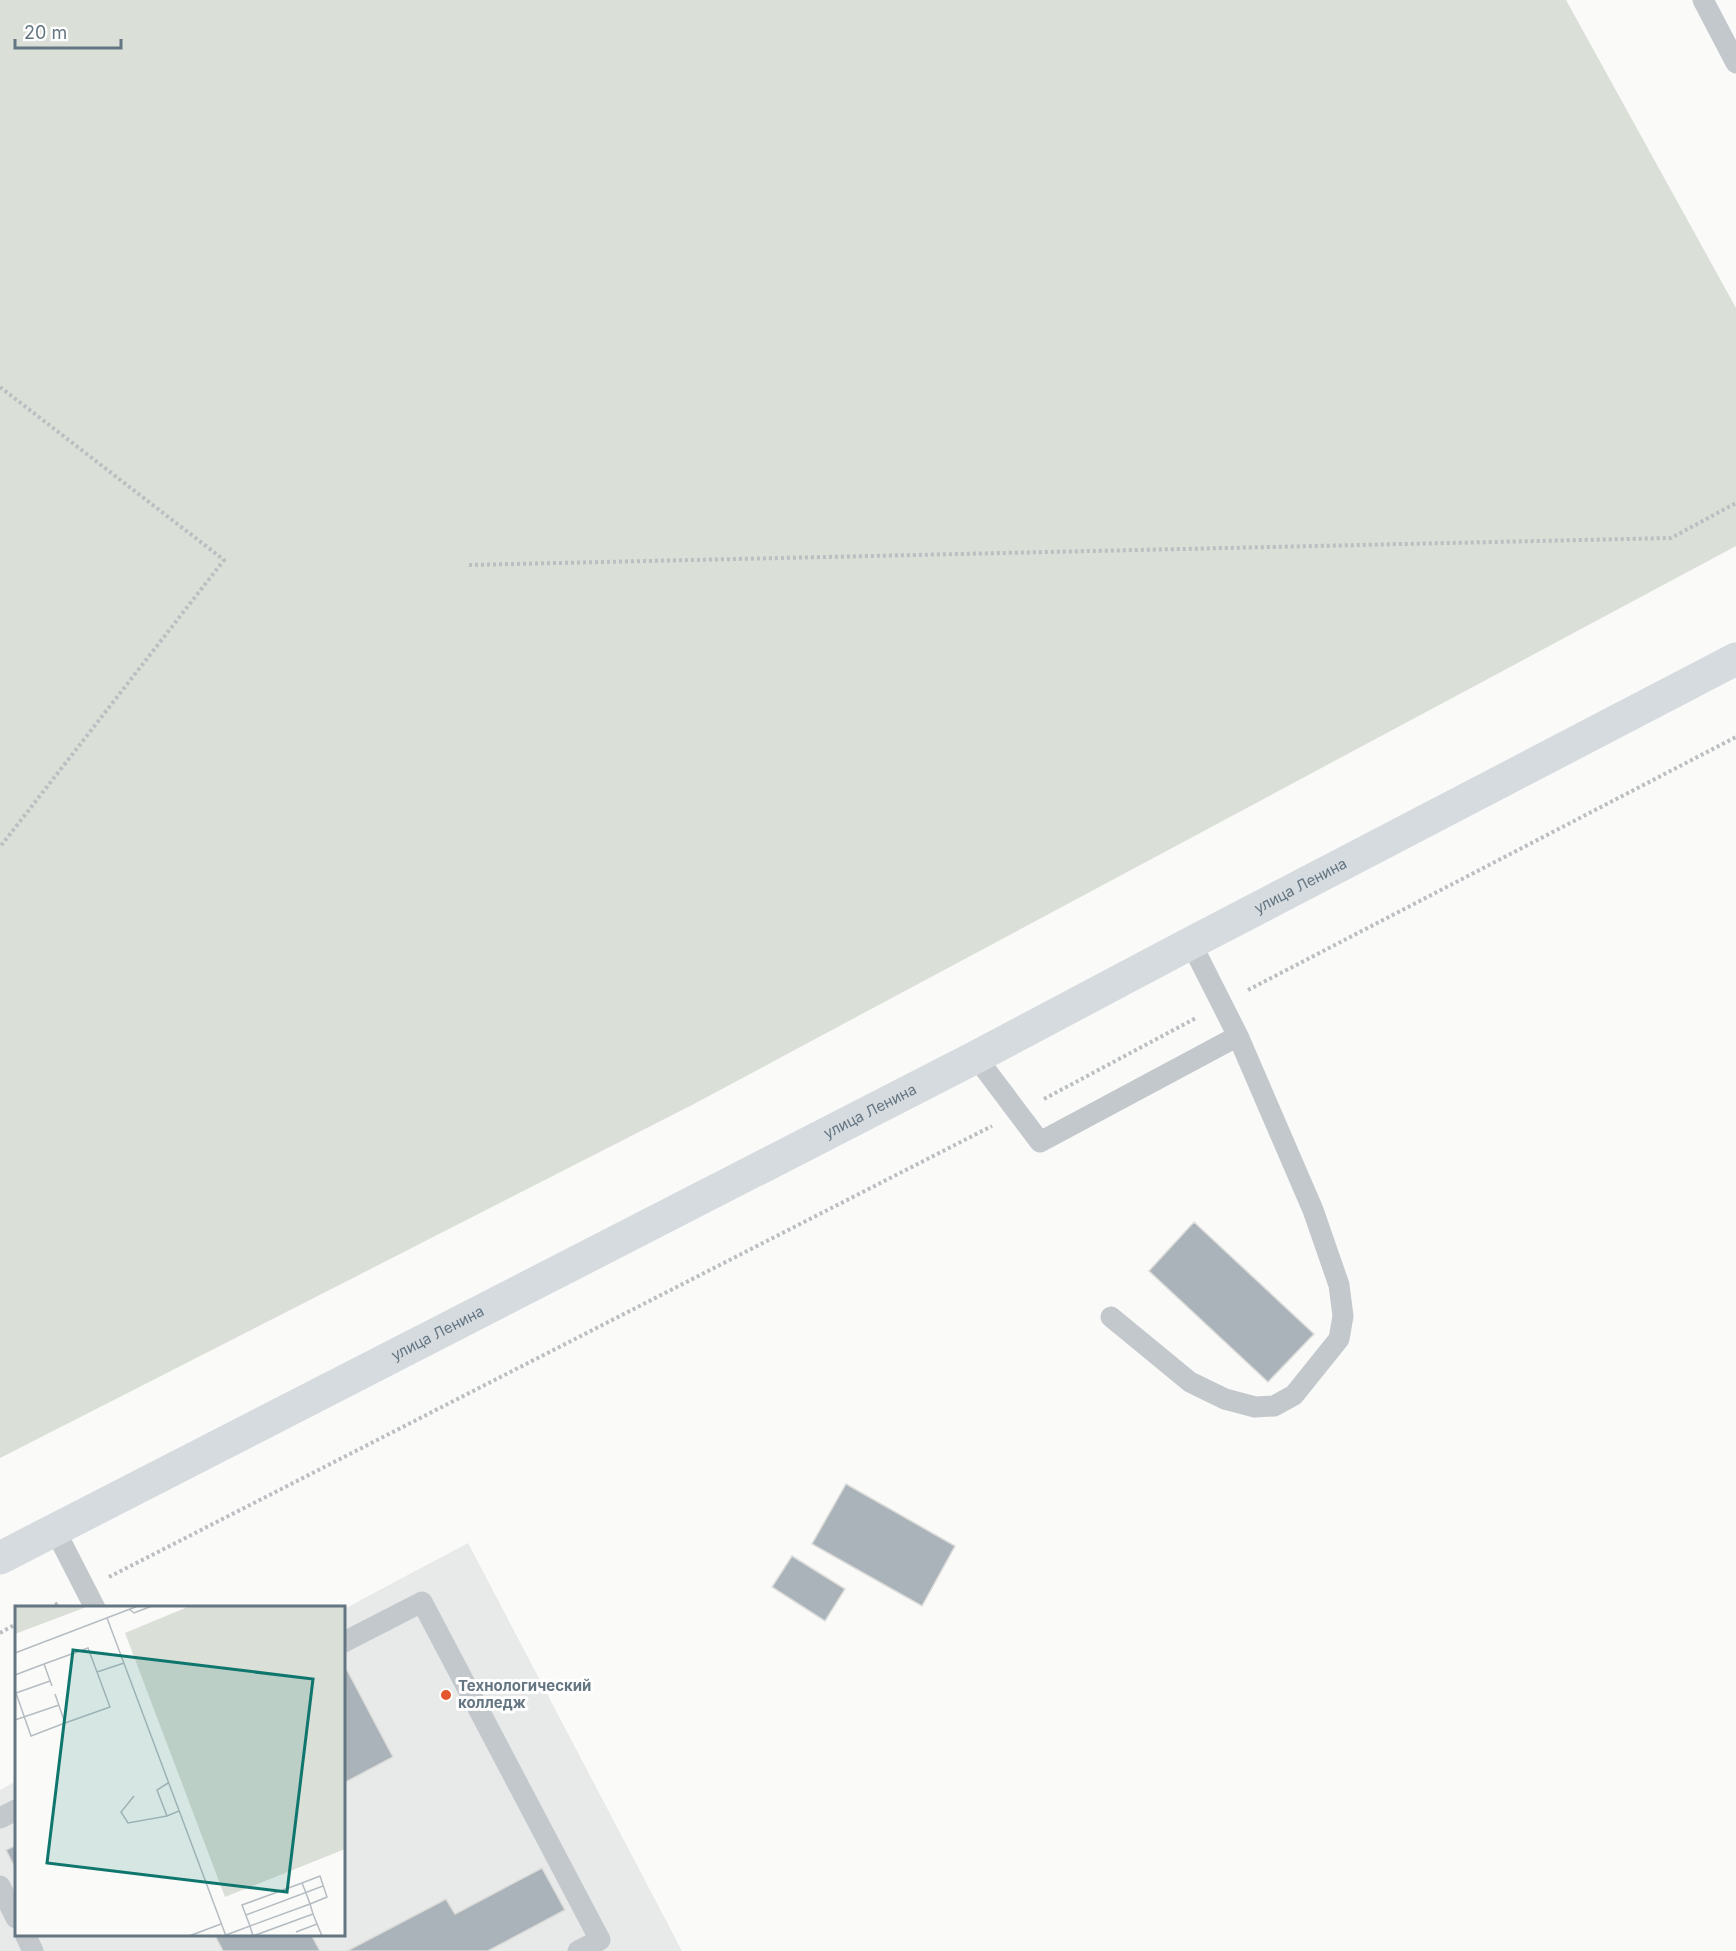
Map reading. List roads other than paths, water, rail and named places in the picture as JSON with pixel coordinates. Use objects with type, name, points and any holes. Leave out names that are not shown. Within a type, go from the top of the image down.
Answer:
[{"type":"main road","name":"улица Ленина","points":[[0,1558],[976,1057],[1736,659]]},
{"type":"lane","points":[[1704,0],[1736,63]]},
{"type":"lane","points":[[1111,1317],[1191,1382],[1225,1399],[1255,1407],[1274,1406],[1294,1395],[1339,1339],[1343,1316],[1340,1285],[1313,1210],[1238,1036],[1191,943]]},
{"type":"lane","points":[[976,1057],[1040,1142],[1238,1036]]},
{"type":"lane","points":[[55,1530],[90,1598]]},
{"type":"lane","points":[[345,1641],[422,1602],[602,1946],[578,1951]]},
{"type":"lane","points":[[0,1818],[15,1810]]},
{"type":"lane","points":[[0,1886],[15,1916]]},
{"type":"lane","points":[[26,1936],[33,1951]]},
{"type":"place","name":"Технологический колледж","points":[[446,1695]]}]
